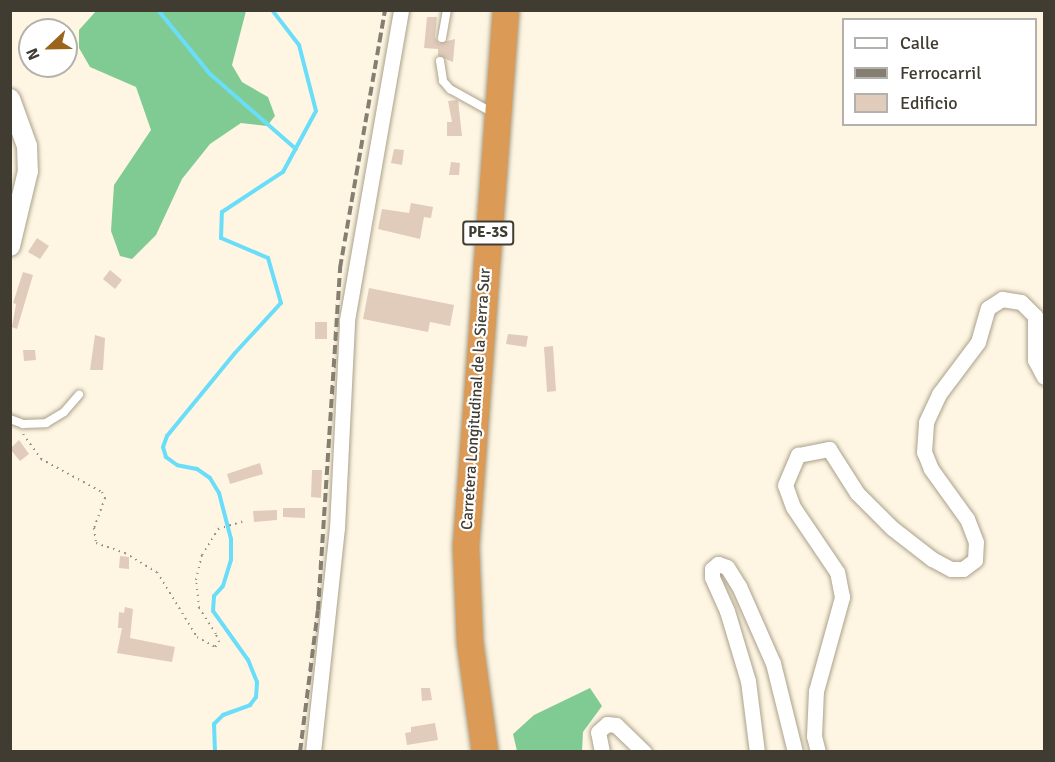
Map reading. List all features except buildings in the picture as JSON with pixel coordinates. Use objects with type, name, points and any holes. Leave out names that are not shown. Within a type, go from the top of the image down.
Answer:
[{"type":"highway","name":"Carretera Longitudinal de la Sierra Sur","points":[[484,752],[467,608],[466,547],[496,114],[506,10]]},
{"type":"street","points":[[313,752],[337,528],[347,320],[401,10]]},
{"type":"street","points":[[10,99],[27,146],[28,171],[10,246]]},
{"type":"street","points":[[818,752],[814,736],[816,691],[842,597],[837,572],[793,507],[785,485],[798,454],[829,449],[857,494],[892,528],[932,559],[951,569],[963,569],[975,560],[976,542],[967,519],[931,469],[924,446],[926,422],[939,394],[978,342],[988,308],[1002,299],[1021,302],[1035,316],[1035,360],[1044,377]]},
{"type":"street","points":[[757,752],[747,681],[727,611],[712,577],[712,569],[718,564],[727,567],[739,586],[773,663],[795,752]]},
{"type":"street","points":[[602,752],[598,732],[607,724],[616,725],[644,752]]},
{"type":"lane","points":[[442,38],[447,10]]},
{"type":"lane","points":[[440,61],[443,81],[450,89],[496,114]]},
{"type":"lane","points":[[11,419],[36,425],[46,423],[64,412],[80,395]]},
{"type":"path","points":[[11,419],[41,459],[102,492],[105,498],[94,528],[96,543],[125,553],[157,572],[197,637],[215,647],[219,642],[199,608],[196,580],[202,555],[218,529],[245,520]]},
{"type":"green space","points":[[97,10],[246,11],[232,65],[242,82],[268,97],[275,116],[267,126],[241,123],[210,144],[182,179],[156,235],[132,259],[120,256],[111,231],[114,185],[151,130],[136,87],[90,67],[79,48],[79,30]]},
{"type":"green space","points":[[590,688],[602,706],[583,732],[582,751],[517,751],[513,734],[534,715]]},
{"type":"waterway","points":[[158,10],[210,74],[296,149]]},
{"type":"waterway","points":[[215,752],[214,724],[223,715],[250,705],[256,697],[257,682],[248,660],[213,611],[214,596],[223,586],[231,560],[231,539],[219,493],[210,478],[197,469],[177,465],[166,457],[163,447],[167,436],[235,353],[281,303],[268,258],[221,238],[222,212],[283,172],[316,111],[299,45],[272,10]]},
{"type":"railway","points":[[300,752],[318,610],[340,268],[385,10]]}]
